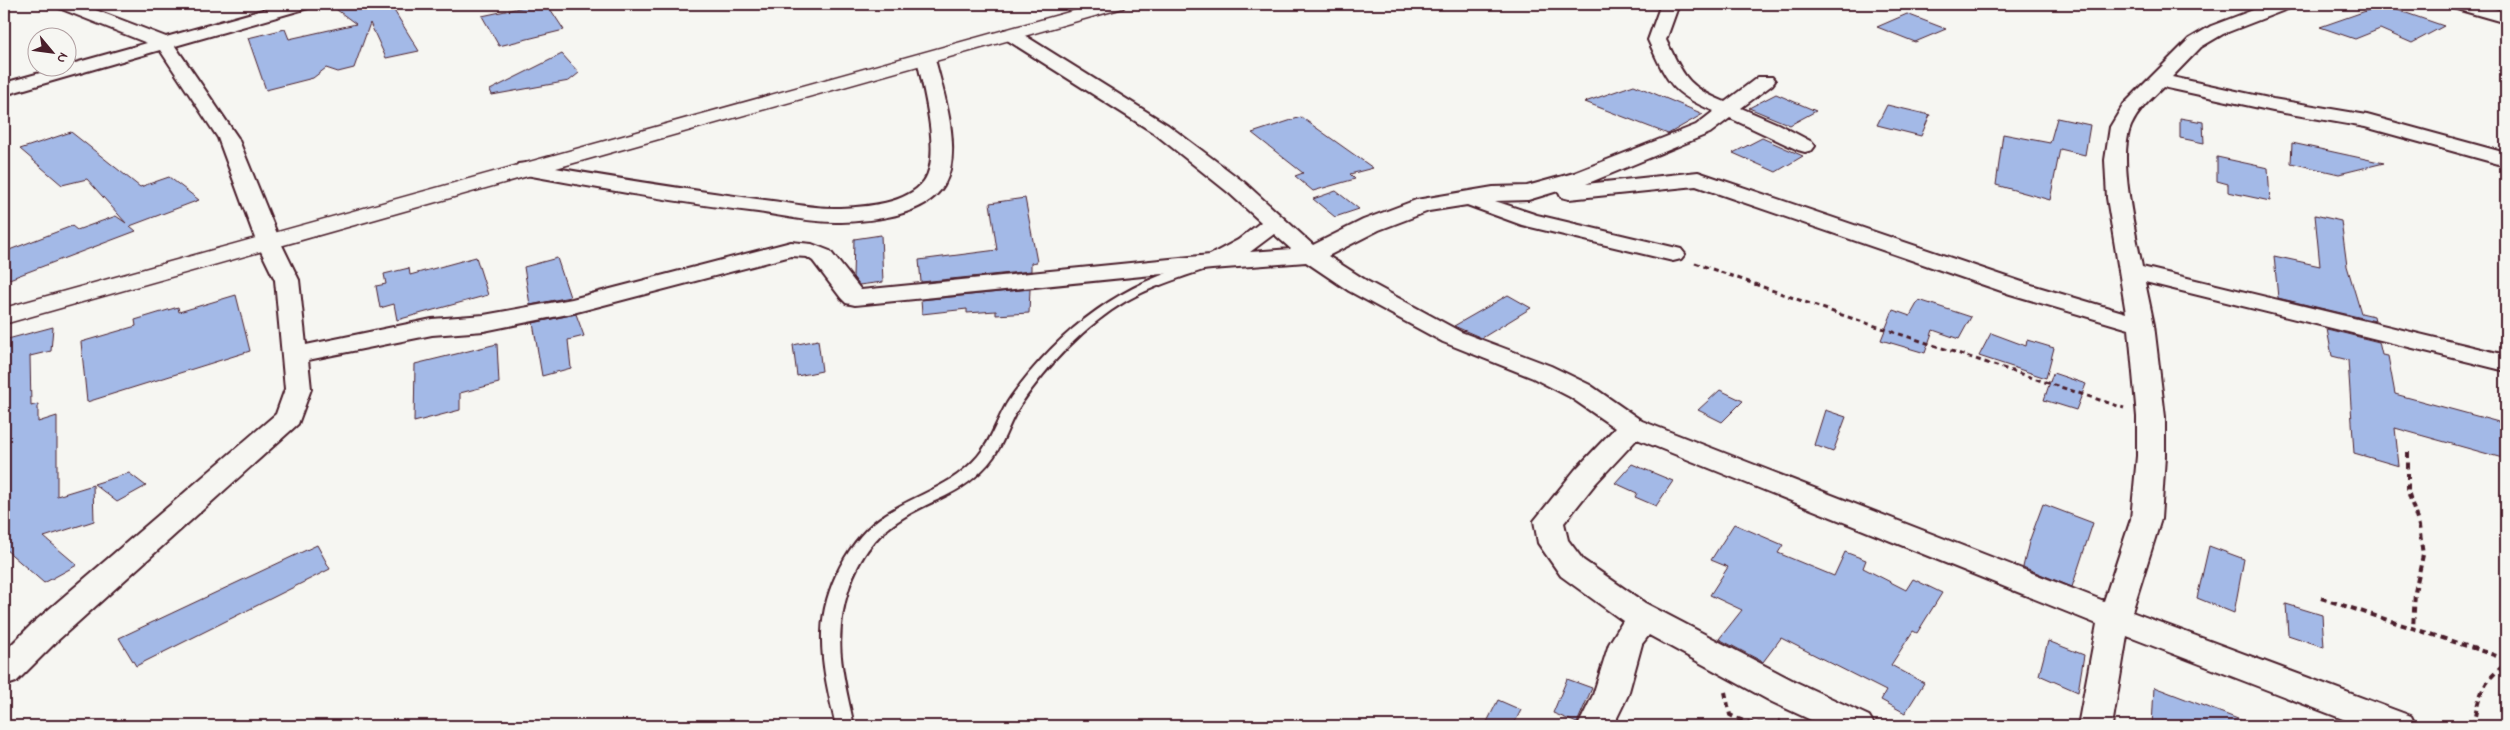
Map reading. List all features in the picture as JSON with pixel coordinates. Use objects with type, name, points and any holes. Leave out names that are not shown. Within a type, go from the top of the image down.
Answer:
[{"type":"street","points":[[4,673],[45,632],[288,418],[298,389],[287,280],[268,241],[228,138],[164,43],[65,4]]},
{"type":"street","points":[[4,89],[302,4]]},
{"type":"street","points":[[4,316],[926,59],[1116,4]]},
{"type":"street","points":[[1670,4],[1657,40],[1675,78],[1685,89],[1699,98],[1771,128],[1806,146]]},
{"type":"street","points":[[2095,726],[2114,618],[2146,519],[2151,456],[2151,417],[2141,326],[2118,198],[2116,160],[2120,127],[2131,108],[2204,36],[2284,4]]},
{"type":"street","points":[[2459,4],[2506,18]]},
{"type":"street","points":[[1010,34],[1162,129],[1237,188],[1311,255],[1358,286],[1452,337],[1542,372],[1580,391],[1632,427],[2114,618],[2399,726]]},
{"type":"street","points":[[526,169],[694,198],[840,215],[877,211],[919,196],[933,185],[939,169],[941,148],[926,59]]},
{"type":"street","points":[[2158,80],[2273,105],[2367,121],[2506,160]]},
{"type":"street","points":[[1528,194],[1582,178],[1703,129],[1765,81]]},
{"type":"street","points":[[296,355],[432,327],[484,323],[573,306],[792,250],[814,251],[828,260],[847,292],[855,298],[1212,262],[1311,255],[1371,225],[1424,205],[1467,198],[1571,192],[1684,179],[1698,179],[1791,213],[2020,289],[2141,326]]},
{"type":"street","points":[[1467,198],[1530,220],[1673,254]]},
{"type":"street","points":[[1212,262],[1246,245],[1274,223]]},
{"type":"street","points":[[2132,272],[2506,363]]},
{"type":"street","points":[[1632,427],[1549,521],[1553,543],[1572,568],[1645,619],[1784,692],[1857,726]]},
{"type":"street","points":[[1595,726],[1612,690],[1619,659],[1626,641],[1632,629],[1645,619]]},
{"type":"lane","points":[[845,726],[833,670],[831,621],[842,582],[857,547],[878,526],[905,509],[944,492],[972,471],[989,453],[1000,435],[1008,414],[1030,385],[1087,323],[1111,304],[1146,287],[1212,262]]},
{"type":"path","points":[[1673,254],[1838,314],[2151,417]]},
{"type":"path","points":[[2408,452],[2408,491],[2419,526],[2423,555],[2415,592],[2413,629]]},
{"type":"path","points":[[2320,598],[2506,659]]},
{"type":"path","points":[[2473,726],[2482,687],[2494,672],[2506,664]]},
{"type":"building","points":[[329,4],[390,4],[419,51],[386,58],[370,23],[354,68],[338,72],[326,68],[313,78],[266,90],[248,38],[285,29],[289,39],[356,24]]},
{"type":"building","points":[[538,4],[547,4],[564,30],[499,46],[482,16]]},
{"type":"building","points":[[2383,5],[2444,26],[2412,43],[2380,29],[2355,39],[2320,27]]},
{"type":"building","points":[[1907,14],[1946,29],[1915,42],[1877,27]]},
{"type":"building","points":[[562,54],[579,73],[569,81],[492,95],[490,90]]},
{"type":"building","points":[[1634,85],[1703,114],[1668,134],[1585,102]]},
{"type":"building","points":[[1776,94],[1816,111],[1790,125],[1749,108]]},
{"type":"building","points":[[1887,105],[1930,115],[1921,136],[1877,125]]},
{"type":"building","points":[[1301,117],[1373,168],[1350,174],[1355,179],[1313,191],[1295,176],[1303,173],[1252,133]]},
{"type":"building","points":[[2057,118],[2090,125],[2085,155],[2060,149],[2050,200],[1996,185],[2003,134],[2050,143]]},
{"type":"building","points":[[2180,118],[2203,122],[2204,143],[2180,138]]},
{"type":"building","points":[[71,132],[140,187],[169,177],[199,200],[130,226],[136,231],[4,281],[4,252],[72,226],[77,230],[116,216],[126,223],[87,179],[62,185],[20,149]]},
{"type":"building","points":[[1762,138],[1803,156],[1776,172],[1733,153]]},
{"type":"building","points":[[2292,143],[2384,163],[2339,174],[2291,163]]},
{"type":"building","points":[[2217,157],[2268,168],[2270,201],[2228,192],[2228,184],[2217,181]]},
{"type":"building","points":[[1336,191],[1359,209],[1335,217],[1313,199]]},
{"type":"building","points":[[1025,198],[1037,262],[1031,263],[1031,271],[921,282],[919,260],[997,250],[990,203]]},
{"type":"building","points":[[2315,215],[2341,221],[2347,266],[2361,313],[2374,316],[2375,321],[2278,298],[2274,256],[2320,266]]},
{"type":"building","points":[[881,235],[883,282],[859,285],[853,277],[854,239]]},
{"type":"building","points":[[476,257],[488,295],[397,320],[394,304],[380,308],[376,286],[386,284],[384,274],[409,268],[410,275]]},
{"type":"building","points":[[557,258],[570,297],[530,305],[524,267]]},
{"type":"building","points":[[1030,289],[1029,313],[996,315],[996,311],[967,313],[967,309],[922,314],[921,300]]},
{"type":"building","points":[[236,295],[250,351],[87,402],[81,342],[136,326],[135,320],[178,307],[179,312]]},
{"type":"building","points":[[1508,295],[1531,308],[1482,338],[1454,326]]},
{"type":"building","points":[[1919,300],[1971,317],[1959,339],[1933,330],[1925,353],[1881,340],[1893,310],[1910,316]]},
{"type":"building","points":[[576,314],[584,336],[568,340],[571,368],[542,376],[533,323]]},
{"type":"building","points":[[53,327],[51,351],[30,356],[31,406],[38,404],[38,422],[57,416],[57,496],[93,485],[94,521],[44,537],[77,565],[44,583],[4,548],[4,340]]},
{"type":"building","points":[[2327,329],[2379,342],[2382,355],[2388,356],[2395,394],[2506,424],[2506,459],[2395,428],[2399,466],[2354,453],[2348,360],[2332,356]]},
{"type":"building","points":[[1991,333],[2026,346],[2027,340],[2054,348],[2046,378],[1979,356]]},
{"type":"building","points":[[818,340],[822,371],[797,376],[793,345]]},
{"type":"building","points":[[497,344],[499,383],[460,393],[460,410],[414,422],[415,364]]},
{"type":"building","points":[[2053,373],[2086,384],[2076,410],[2044,400]]},
{"type":"building","points":[[1720,390],[1743,401],[1722,422],[1698,410]]},
{"type":"building","points":[[1825,410],[1846,417],[1833,452],[1814,445]]},
{"type":"building","points":[[1632,464],[1673,481],[1656,506],[1635,497],[1637,493],[1615,483]]},
{"type":"building","points":[[129,473],[146,486],[117,502],[94,484]]},
{"type":"building","points":[[2043,504],[2093,523],[2072,587],[2023,567],[2029,542]]},
{"type":"building","points":[[1734,524],[1783,545],[1778,553],[1834,576],[1845,552],[1866,560],[1863,568],[1906,590],[1913,579],[1942,593],[1917,633],[1913,631],[1891,665],[1924,683],[1905,713],[1881,700],[1886,691],[1781,638],[1763,662],[1719,639],[1742,610],[1710,595],[1728,567],[1711,560]]},
{"type":"building","points":[[317,545],[330,569],[136,666],[119,638]]},
{"type":"building","points":[[2209,546],[2244,559],[2234,613],[2197,598]]},
{"type":"building","points":[[2286,604],[2322,615],[2324,647],[2288,635]]},
{"type":"building","points":[[2048,641],[2084,655],[2078,692],[2039,675]]},
{"type":"building","points":[[1567,679],[1592,688],[1577,723],[1553,713]]},
{"type":"building","points":[[2154,687],[2251,724],[2251,726],[2152,726]]},
{"type":"building","points":[[1498,700],[1521,710],[1513,726],[1485,726]]}]
